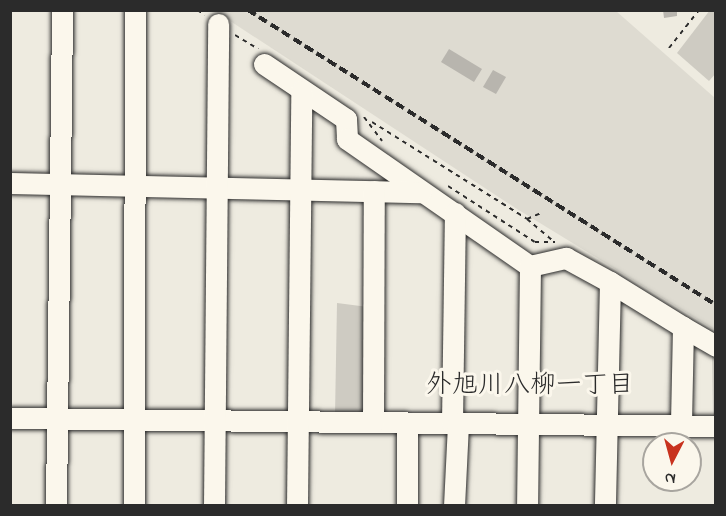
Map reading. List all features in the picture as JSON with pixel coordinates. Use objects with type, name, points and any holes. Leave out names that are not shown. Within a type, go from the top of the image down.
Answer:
[{"type":"street","points":[[56,506],[62,10]]},
{"type":"street","points":[[134,506],[135,10]]},
{"type":"street","points":[[214,506],[219,185],[218,24]]},
{"type":"street","points":[[262,57],[301,91],[346,119],[347,139],[530,266],[566,258],[716,346]]},
{"type":"street","points":[[297,506],[301,91]]},
{"type":"street","points":[[10,183],[299,186],[314,192],[421,192]]},
{"type":"street","points":[[373,422],[374,191]]},
{"type":"street","points":[[454,506],[455,213]]},
{"type":"street","points":[[527,506],[530,266]]},
{"type":"street","points":[[605,506],[605,425],[610,282]]},
{"type":"street","points":[[681,426],[683,327]]},
{"type":"street","points":[[10,418],[716,426]]},
{"type":"street","points":[[407,423],[407,506]]},
{"type":"path","points":[[197,10],[262,57]]},
{"type":"path","points":[[669,48],[699,10]]},
{"type":"path","points":[[360,114],[527,219],[554,241]]},
{"type":"path","points":[[370,121],[380,140],[389,146]]},
{"type":"path","points":[[441,182],[535,242],[565,243]]},
{"type":"path","points":[[527,219],[540,213]]},
{"type":"shaded area","points":[[710,10],[715,11],[716,73],[709,81],[677,53]]},
{"type":"shaded area","points":[[215,11],[616,11],[715,98],[715,330],[517,209]]},
{"type":"shaded area","points":[[337,303],[368,307],[367,414],[335,415]]},
{"type":"shaded area","points":[[712,350],[716,352],[715,419],[713,419]]},
{"type":"building","points":[[663,10],[677,10],[677,16],[664,18]]},
{"type":"building","points":[[449,49],[482,69],[474,82],[441,62]]},
{"type":"building","points":[[493,70],[506,77],[496,94],[483,87]]},
{"type":"railway","points":[[248,10],[716,305]]},
{"type":"district","name":"外旭川八柳一丁目","points":[[530,387]]}]
